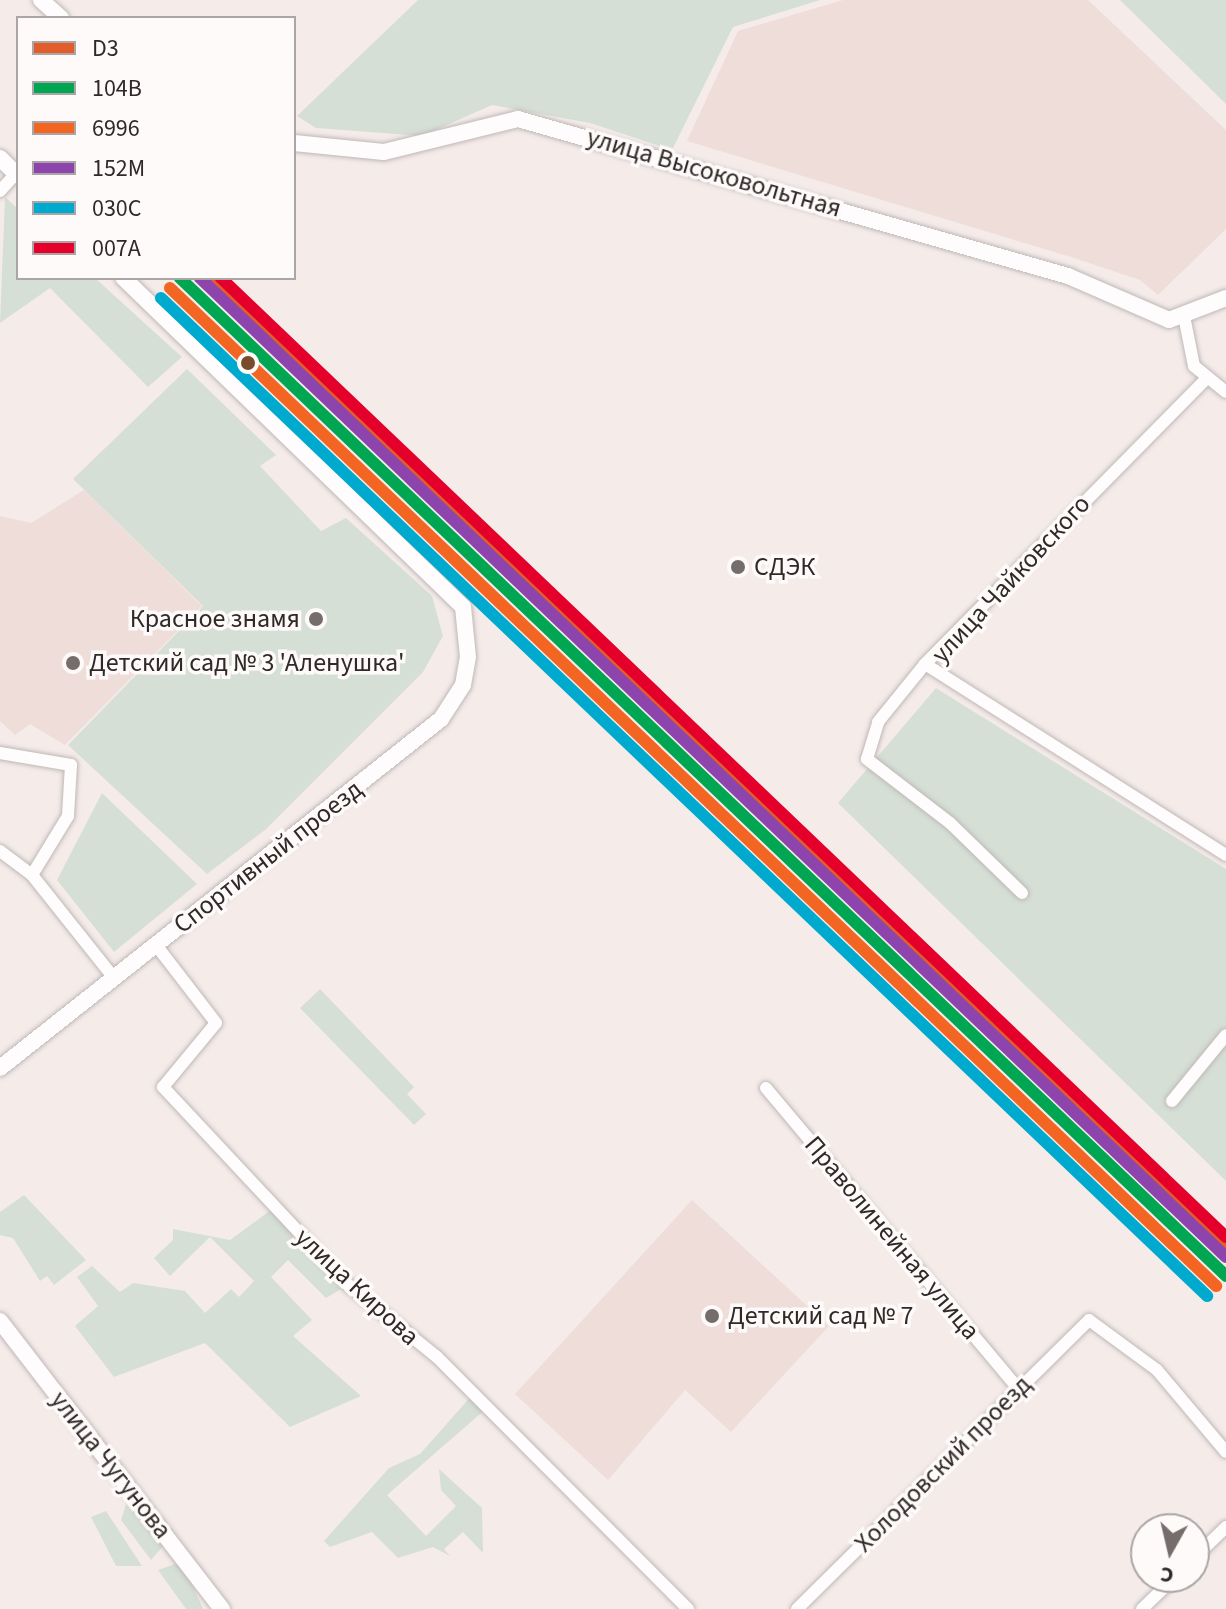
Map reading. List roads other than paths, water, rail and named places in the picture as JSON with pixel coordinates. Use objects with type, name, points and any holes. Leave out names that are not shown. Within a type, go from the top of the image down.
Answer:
[{"type":"main road","points":[[41,0],[59,16]]},
{"type":"main road","name":"улица Высоковольтная","points":[[296,143],[384,152],[518,119],[1068,276],[1126,304],[1169,320],[1184,316]]},
{"type":"main road","points":[[0,158],[16,174]]},
{"type":"main road","name":"Спортивный проезд","points":[[0,1068],[441,719],[463,685],[470,633],[463,607],[125,280]]},
{"type":"main road","points":[[1184,316],[1226,298]]},
{"type":"main road","name":"улица Чугунова","points":[[0,1321],[222,1609]]},
{"type":"street","points":[[0,191],[16,176]]},
{"type":"street","points":[[1184,316],[1194,366],[1205,380],[1226,392]]},
{"type":"street","name":"улица Чайковского","points":[[1205,380],[925,664],[1226,855]]},
{"type":"street","points":[[925,664],[878,722],[867,759],[950,823],[1022,893]]},
{"type":"street","points":[[0,753],[71,765],[68,816],[32,875]]},
{"type":"street","points":[[0,851],[32,875],[114,978]]},
{"type":"street","name":"улица Кирова","points":[[156,945],[216,1023],[163,1087],[348,1285],[437,1357],[688,1609]]},
{"type":"street","points":[[1172,1101],[1226,1035]]},
{"type":"street","name":"Праволинейная улица","points":[[766,1088],[1018,1388]]},
{"type":"street","name":"Холодовский проезд","points":[[797,1609],[1089,1320],[1157,1370],[1226,1452]]},
{"type":"street","points":[[1210,1542],[1226,1527]]},
{"type":"street","points":[[1142,1609],[1158,1593]]},
{"type":"place","name":"СДЭК","points":[[738,567]]},
{"type":"place","name":"Красное знамя","points":[[316,619]]},
{"type":"place","name":"Детский сад № 3 'Аленушка'","points":[[73,663]]},
{"type":"place","name":"Детский сад № 7","points":[[712,1316]]}]
